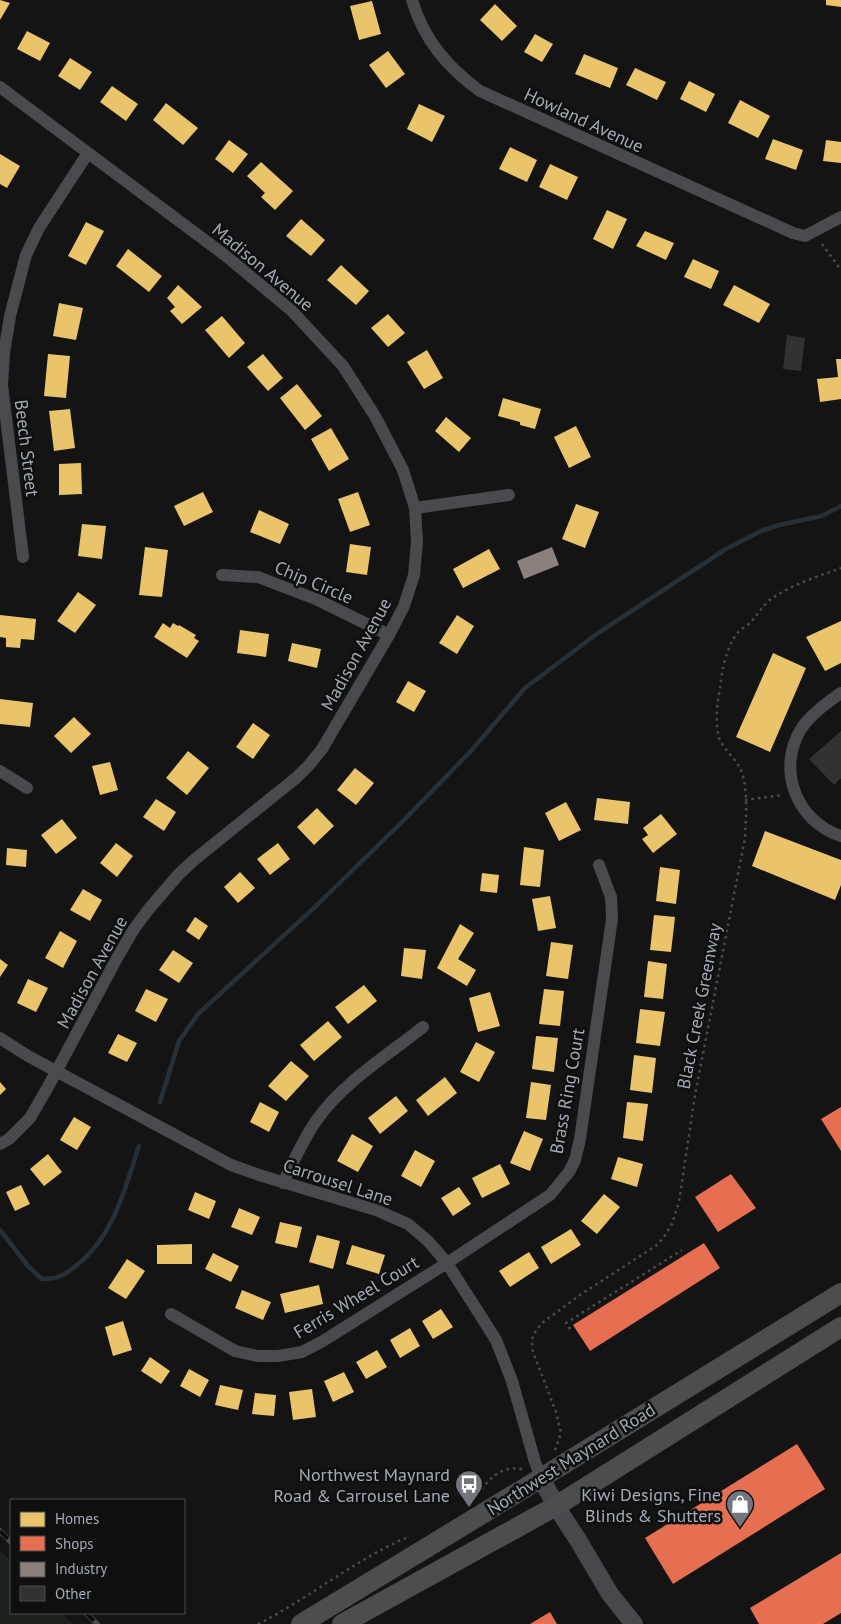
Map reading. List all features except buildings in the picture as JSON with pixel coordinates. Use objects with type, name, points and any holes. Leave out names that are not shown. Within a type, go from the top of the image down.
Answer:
[{"type":"main road","name":"Northwest Maynard Road","points":[[301,1624],[841,1293]]},
{"type":"main road","name":"Northwest Maynard Road","points":[[342,1624],[556,1506],[841,1327]]},
{"type":"street","name":"Howland Avenue","points":[[412,0],[428,37],[437,50],[449,66],[480,91],[793,234],[805,236],[841,217]]},
{"type":"street","name":"Madison Avenue","points":[[0,87],[226,256],[292,311],[344,366],[375,416],[403,470],[415,508],[417,542],[414,575],[404,606],[322,749],[296,778],[194,860],[164,891],[144,916],[117,958],[30,1118],[9,1139],[0,1144]]},
{"type":"street","name":"Beech Street","points":[[23,557],[2,386],[5,315],[34,237],[88,153]]},
{"type":"street","points":[[415,508],[509,495]]},
{"type":"street","name":"Chip Circle","points":[[222,575],[258,577],[318,600],[389,635]]},
{"type":"street","points":[[841,693],[811,717],[802,729],[795,741],[790,765],[792,787],[803,810],[813,821],[841,836]]},
{"type":"street","points":[[0,771],[27,788]]},
{"type":"street","name":"Brass Ring Court","points":[[447,1263],[550,1195],[569,1172],[575,1160],[580,1139],[612,919],[611,897],[599,865]]},
{"type":"street","points":[[283,1182],[316,1120],[331,1102],[358,1078],[423,1028]]},
{"type":"street","name":"Carrousel Lane","points":[[0,1038],[231,1165],[376,1210],[408,1224],[428,1241],[447,1263],[496,1340],[512,1381],[541,1478]]},
{"type":"street","name":"Ferris Wheel Court","points":[[171,1314],[235,1351],[257,1356],[278,1356],[302,1352],[447,1263]]},
{"type":"street","points":[[541,1478],[610,1594],[634,1624]]},
{"type":"path","points":[[822,244],[841,270]]},
{"type":"path","name":"Black Creek Greenway","points":[[557,1445],[560,1433],[558,1419],[533,1352],[533,1335],[542,1323],[657,1245],[672,1224],[679,1202],[695,1095],[741,858],[746,817],[742,773],[720,738],[718,725],[717,705],[721,677],[732,642],[739,632],[751,622],[760,609],[774,597],[794,586],[841,568]]},
{"type":"path","points":[[745,800],[785,794]]},
{"type":"path","points":[[570,1329],[566,1323],[682,1250]]},
{"type":"path","points":[[470,1502],[491,1478],[503,1469],[517,1468]]},
{"type":"path","points":[[258,1624],[304,1598],[382,1548],[409,1537]]},
{"type":"shaded area","points":[[0,1550],[10,1561],[10,1614],[63,1614],[73,1624],[0,1624]]},
{"type":"waterway","points":[[160,1102],[179,1041],[198,1014],[316,906],[403,821],[470,752],[525,688],[598,633],[726,549],[761,531],[779,525],[822,516],[841,506]]},
{"type":"waterway","points":[[0,1230],[28,1266],[42,1279],[56,1278],[66,1273],[90,1253],[109,1226],[117,1210],[139,1146]]},
{"type":"railway","points":[[0,1531],[10,1541]]},
{"type":"railway","points":[[87,1614],[97,1624]]},
{"type":"place","name":"Northwest Maynard Road & Carrousel Lane","points":[[469,1508]]},
{"type":"place","name":"Kiwi Designs, Fine Blinds & Shutters","points":[[740,1528]]}]
